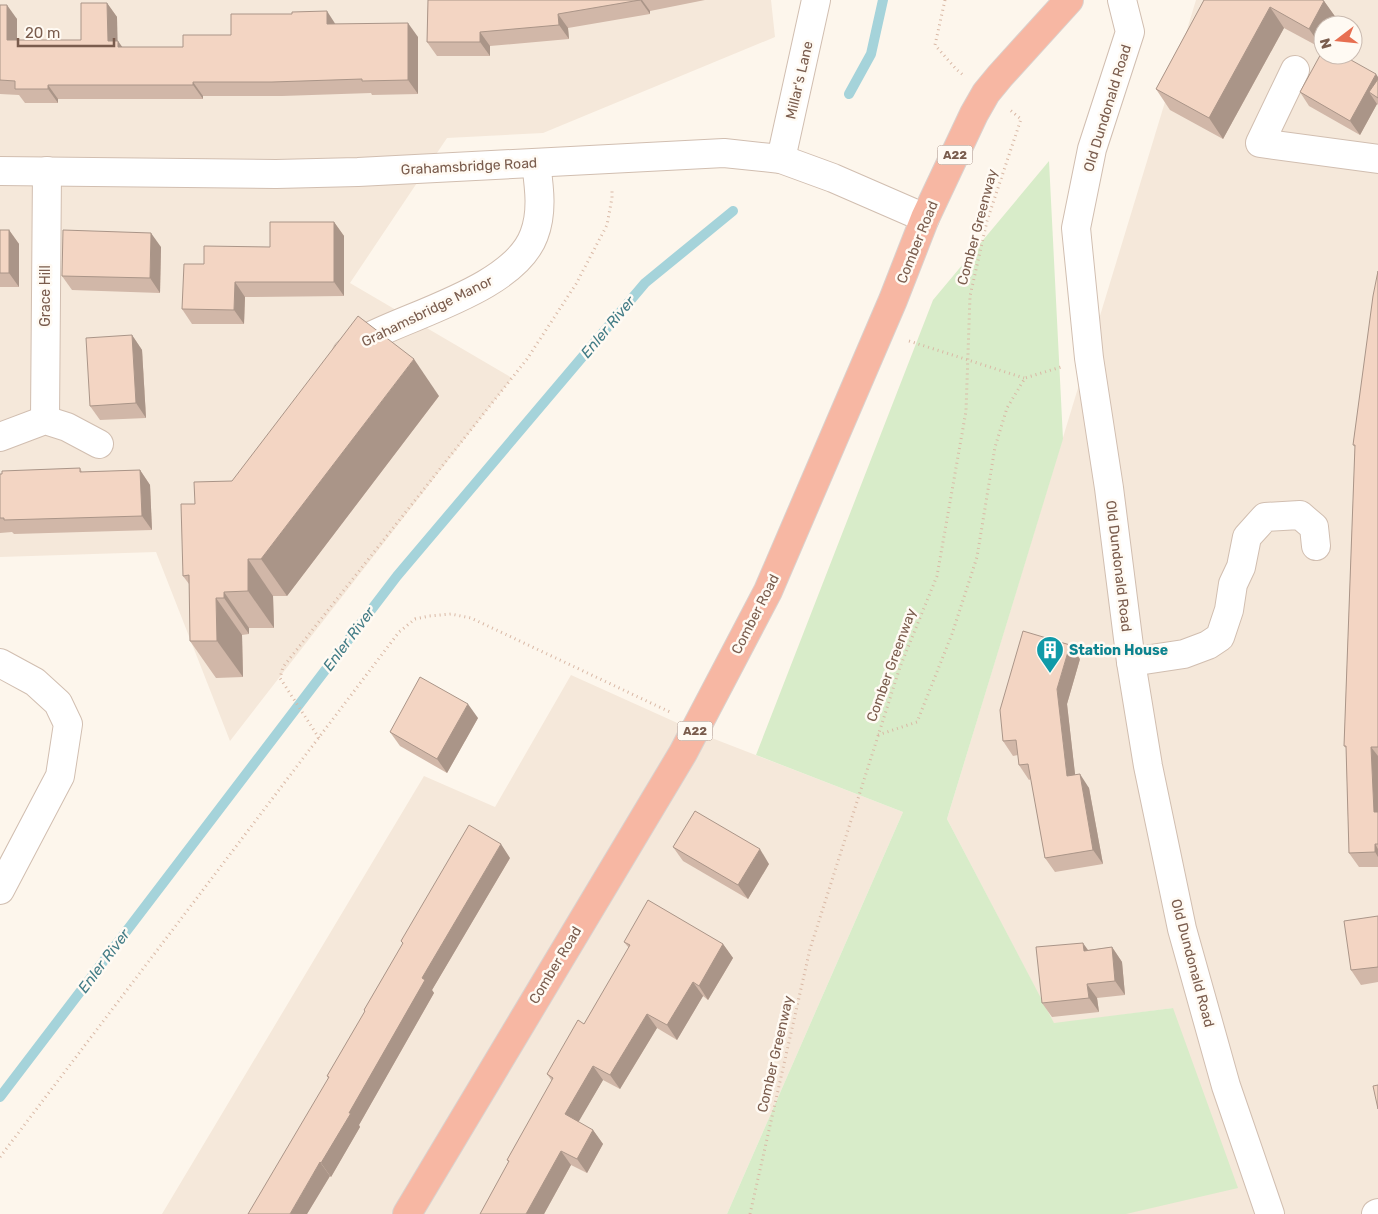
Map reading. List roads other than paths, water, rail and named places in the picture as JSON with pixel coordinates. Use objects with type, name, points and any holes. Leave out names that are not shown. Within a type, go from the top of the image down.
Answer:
[{"type":"highway","name":"Comber Road","points":[[407,1214],[678,761],[768,591],[880,331],[925,218],[974,114],[986,93],[1069,0]]},
{"type":"street","name":"Millar's Lane","points":[[781,159],[816,0]]},
{"type":"street","name":"Old Dundonald Road","points":[[1122,0],[1130,32],[1092,150],[1076,228],[1089,358],[1109,488],[1130,662],[1148,766],[1182,930],[1226,1086],[1270,1214]]},
{"type":"street","points":[[1295,70],[1260,143],[1378,159]]},
{"type":"street","name":"Grahamsbridge Road","points":[[0,171],[358,172],[724,153],[781,159],[834,178],[925,218]]},
{"type":"street","name":"Grahamsbridge Manor","points":[[330,369],[367,338],[482,286],[505,271],[524,255],[534,235],[539,214],[536,163]]},
{"type":"street","name":"Grace Hill","points":[[45,420],[47,171]]},
{"type":"street","points":[[0,437],[45,420],[67,427],[98,444]]},
{"type":"street","points":[[1130,662],[1184,654],[1208,645],[1220,636],[1229,610],[1233,584],[1241,567],[1247,537],[1265,517],[1300,515],[1314,527],[1316,546]]},
{"type":"street","points":[[0,662],[35,682],[58,703],[68,724],[60,776],[0,890]]},
{"type":"waterway","name":"Enler River","points":[[849,94],[871,54],[883,0]]},
{"type":"waterway","name":"Enler River","points":[[0,1097],[397,576],[645,283],[733,211]]},
{"type":"place","name":"Station House","points":[[1050,674]]}]
